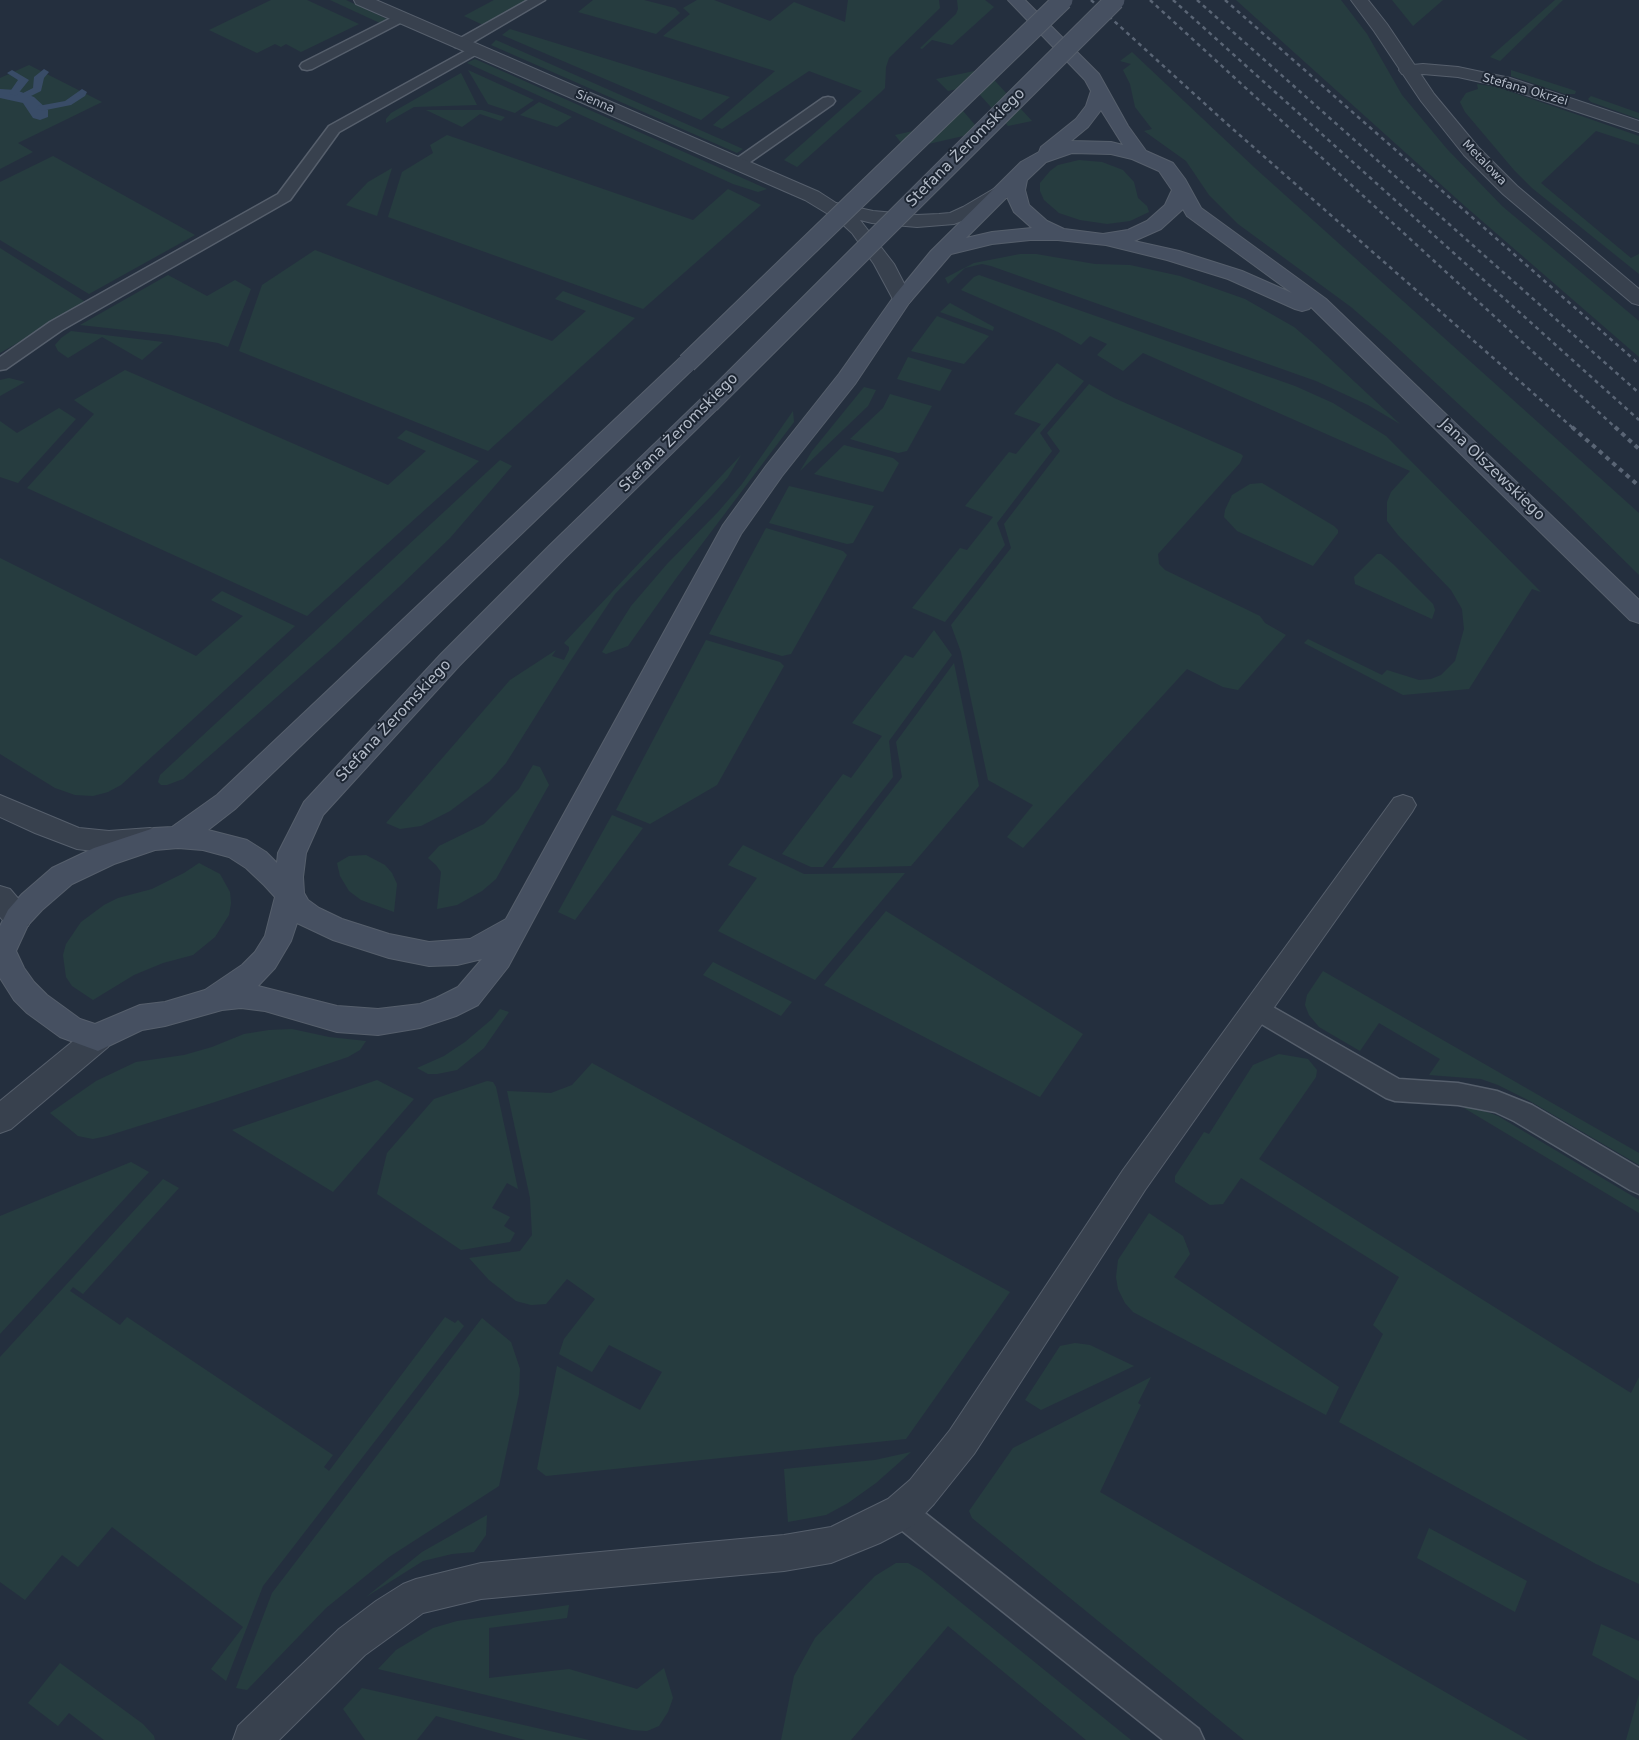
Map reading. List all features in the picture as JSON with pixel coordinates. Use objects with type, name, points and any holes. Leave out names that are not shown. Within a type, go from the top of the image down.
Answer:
[{"type":"main road","points":[[1001,0],[1032,17]]},
{"type":"main road","points":[[1016,0],[1093,78],[1124,134],[1139,155]]},
{"type":"main road","name":"Stefana Żeromskiego","points":[[1033,162],[944,250],[902,299],[847,379],[774,471],[731,531],[498,960],[468,996],[446,1007],[420,1016],[378,1022],[353,1021],[300,1010],[265,999],[241,996],[210,1001],[165,1014],[140,1018],[115,1028],[98,1038],[70,1028],[37,1004],[24,991],[1,962],[18,918],[36,898],[62,876],[97,859],[166,838],[226,802],[687,363],[1062,0]]},
{"type":"main road","name":"Stefana Żeromskiego","points":[[210,1001],[252,974],[265,960],[282,928],[290,894],[289,877],[292,853],[314,809],[450,660],[1115,0]]},
{"type":"main road","points":[[1059,234],[1040,225],[1021,208],[1015,190],[1018,180],[1033,162],[1082,123],[1094,107],[1100,90]]},
{"type":"main road","points":[[944,250],[992,238],[1030,234],[1059,234],[1103,240],[1133,235],[1154,225],[1174,208],[1181,190],[1176,179],[1166,167],[1139,155],[1111,148],[1082,146],[1058,150],[1033,162]]},
{"type":"main road","name":"Jana Olszewskiego","points":[[1181,190],[1194,212],[1318,303],[1639,614]]},
{"type":"main road","name":"Jana Olszewskiego","points":[[1103,240],[1172,255],[1235,275],[1287,298],[1343,327]]},
{"type":"main road","name":"Stefana Żeromskiego","points":[[166,838],[203,839],[237,848],[256,860],[290,894],[298,908],[309,916],[333,928],[389,946],[430,954],[457,953],[474,950],[492,942],[516,927]]},
{"type":"street","name":"Sienna","points":[[362,0],[826,204],[845,216],[869,241],[884,264],[902,299]]},
{"type":"street","name":"Metalowa","points":[[1359,0],[1390,41],[1408,70],[1470,151],[1510,190],[1639,299]]},
{"type":"street","name":"Stefana Okrzei","points":[[1408,70],[1422,69],[1451,72],[1495,80],[1639,127]]},
{"type":"street","name":"Sienna","points":[[826,204],[872,217],[916,221],[939,220],[954,218],[970,211],[1005,190]]},
{"type":"street","points":[[0,805],[45,826],[77,838],[110,842],[166,838]]},
{"type":"street","points":[[252,1740],[352,1642],[388,1614],[416,1597],[481,1581],[784,1553],[831,1545],[867,1530],[901,1512],[922,1492],[962,1442],[1134,1180],[1403,805]]},
{"type":"street","points":[[0,896],[18,918]]},
{"type":"street","name":"Stefana Żeromskiego","points":[[0,1119],[98,1038]]},
{"type":"lane","points":[[0,365],[56,326],[284,196],[334,129],[467,47],[538,0]]},
{"type":"lane","points":[[307,66],[401,17]]},
{"type":"lane","points":[[738,164],[828,101]]},
{"type":"lane","points":[[1256,1009],[1395,1090],[1458,1094],[1497,1102],[1523,1113],[1639,1182]]},
{"type":"lane","points":[[901,1512],[1188,1740]]},
{"type":"green space","points":[[271,0],[307,0],[359,24],[301,52],[286,44],[281,47],[275,44],[257,53],[209,30]]},
{"type":"green space","points":[[330,0],[346,0],[389,20],[382,24]]},
{"type":"green space","points":[[494,0],[528,0],[483,25],[464,16]]},
{"type":"green space","points":[[593,0],[644,0],[675,8],[680,13],[656,34],[578,12]]},
{"type":"green space","points":[[697,0],[714,0],[770,21],[794,2],[845,22],[848,0],[939,0],[940,8],[889,58],[886,67],[885,88],[797,167],[784,160],[862,91],[809,71],[722,129],[713,125],[775,71],[663,36],[690,14],[683,8]]},
{"type":"green space","points":[[957,0],[985,0],[994,7],[952,45],[932,40],[922,49],[920,48],[956,14],[958,9]]},
{"type":"green space","points":[[1236,0],[1341,0],[1367,34],[1402,95],[1447,149],[1502,206],[1639,321],[1639,357],[1466,207]]},
{"type":"green space","points":[[1392,0],[1443,0],[1413,26]]},
{"type":"green space","points":[[1555,0],[1563,0],[1500,61],[1490,57]]},
{"type":"green space","points":[[510,29],[730,97],[701,120],[502,35]]},
{"type":"green space","points":[[496,40],[743,149],[737,153],[491,45]]},
{"type":"green space","points":[[1132,52],[1256,169],[1639,513],[1639,575],[1565,502],[1388,339],[1351,307],[1238,224],[1209,195],[1186,161],[1144,131],[1152,129],[1135,107],[1130,84],[1123,70],[1131,64],[1120,61]]},
{"type":"green space","points":[[475,59],[767,189],[758,192],[733,184],[467,63]]},
{"type":"green space","points":[[29,65],[102,102],[18,143],[33,152],[0,169],[0,78]]},
{"type":"green space","points":[[984,69],[1032,121],[1008,126],[972,86],[948,91],[936,79]]},
{"type":"green space","points":[[468,70],[534,100],[515,113],[488,104]]},
{"type":"green space","points":[[1511,70],[1576,91],[1575,94],[1565,94],[1511,76]]},
{"type":"green space","points":[[461,73],[477,105],[414,107],[386,123],[386,119],[391,113]]},
{"type":"green space","points":[[1477,84],[1497,87],[1639,136],[1639,145],[1596,131],[1541,183],[1631,258],[1639,254],[1639,274],[1532,188],[1514,170],[1465,112],[1460,102],[1466,93],[1478,89]]},
{"type":"green space","points":[[1591,96],[1639,113],[1639,119],[1591,102],[1588,99]]},
{"type":"green space","points":[[539,102],[572,117],[557,127],[520,115]]},
{"type":"green space","points":[[958,105],[981,132],[906,149],[895,135],[945,124]]},
{"type":"green space","points":[[426,110],[482,110],[505,117],[501,121],[480,114],[462,127]]},
{"type":"green space","points":[[447,135],[693,220],[728,189],[761,205],[643,309],[388,217],[402,172],[433,153],[430,145]]},
{"type":"green space","points":[[53,156],[195,235],[89,294],[0,240],[0,182]]},
{"type":"green space","points":[[1079,160],[1102,162],[1123,170],[1134,182],[1138,198],[1147,206],[1149,212],[1130,221],[1107,224],[1080,220],[1059,213],[1044,200],[1040,191],[1040,183],[1058,165]]},
{"type":"green space","points":[[392,168],[377,216],[346,205],[368,182]]},
{"type":"green space","points":[[0,248],[87,303],[0,353]]},
{"type":"green space","points":[[315,250],[552,341],[586,311],[555,299],[563,291],[635,318],[488,451],[239,351],[262,285]]},
{"type":"green space","points":[[1020,254],[1036,254],[1095,264],[1130,265],[1180,276],[1245,299],[1294,327],[1400,424],[1368,405],[1316,381],[991,266],[982,264],[965,268],[948,284],[945,278],[974,263]]},
{"type":"green space","points":[[168,275],[207,296],[235,280],[251,289],[228,347],[218,343],[171,335],[80,325]]},
{"type":"green space","points":[[979,275],[1295,386],[1333,403],[1386,436],[1541,592],[1532,589],[1469,689],[1403,695],[1304,643],[1308,639],[1382,675],[1387,670],[1419,680],[1431,679],[1441,675],[1455,661],[1464,629],[1462,609],[1451,590],[1387,521],[1387,502],[1391,492],[1410,471],[1143,353],[1123,371],[1097,355],[1107,344],[1090,336],[1081,345],[1058,332],[961,290],[974,277]]},
{"type":"green space","points":[[950,303],[994,327],[993,331],[940,312]]},
{"type":"green space","points":[[937,316],[989,336],[964,364],[911,351]]},
{"type":"green space","points":[[71,331],[163,342],[142,360],[102,337],[68,358],[58,351],[55,345]]},
{"type":"green space","points":[[908,357],[952,370],[940,391],[897,379]]},
{"type":"green space","points":[[1057,363],[1084,381],[1040,433],[1052,451],[997,523],[1005,545],[945,622],[912,608],[960,548],[967,550],[993,517],[965,506],[1009,452],[1016,454],[1041,424],[1014,414]]},
{"type":"green space","points":[[125,370],[388,485],[426,451],[397,438],[406,430],[479,461],[307,616],[27,488],[94,414],[74,400]]},
{"type":"green space","points":[[9,378],[25,382],[0,396],[0,380]]},
{"type":"green space","points":[[1089,384],[1114,398],[1243,456],[1240,463],[1158,554],[1159,564],[1165,570],[1260,616],[1265,623],[1286,635],[1238,690],[1223,687],[1187,669],[1023,848],[1007,837],[1033,805],[988,780],[961,652],[951,625],[1011,548],[1004,524],[1060,451],[1047,433]]},
{"type":"green space","points":[[864,387],[876,390],[868,406],[800,471],[812,451]]},
{"type":"green space","points":[[890,394],[932,406],[907,451],[898,453],[850,439],[883,408]]},
{"type":"green space","points":[[59,408],[76,419],[18,483],[0,477],[0,421],[17,433]]},
{"type":"green space","points":[[793,411],[794,422],[677,577],[628,646],[606,654],[602,652],[631,606],[667,564],[718,512],[742,484]]},
{"type":"green space","points":[[844,445],[893,458],[899,463],[883,492],[814,474]]},
{"type":"green space","points":[[741,455],[728,477],[712,495],[615,594],[506,763],[490,781],[450,811],[421,826],[400,829],[386,823],[510,680],[556,650],[552,656],[564,660],[569,647],[564,643]]},
{"type":"green space","points":[[500,460],[512,466],[450,538],[400,586],[334,647],[183,779],[167,785],[161,785],[158,782],[160,775]]},
{"type":"green space","points":[[1262,483],[1338,530],[1338,533],[1313,566],[1237,531],[1224,517],[1232,495],[1250,484]]},
{"type":"green space","points":[[789,486],[874,506],[853,543],[847,544],[769,523]]},
{"type":"green space","points":[[766,528],[843,551],[847,555],[791,654],[782,656],[709,634]]},
{"type":"green space","points":[[1377,554],[1381,554],[1393,564],[1433,604],[1435,610],[1432,619],[1355,584],[1354,577]]},
{"type":"green space","points":[[0,558],[196,656],[243,616],[211,600],[222,591],[295,626],[121,785],[108,792],[93,796],[75,795],[55,788],[0,754]]},
{"type":"green space","points":[[934,630],[952,655],[889,741],[893,777],[823,867],[811,867],[782,854],[843,774],[851,778],[882,736],[852,723],[905,655],[913,658]]},
{"type":"green space","points":[[706,640],[780,662],[784,666],[717,785],[650,824],[616,810]]},
{"type":"green space","points":[[954,663],[979,786],[911,866],[832,868],[902,777],[896,742]]},
{"type":"green space","points":[[533,765],[540,767],[549,785],[496,879],[482,891],[457,905],[437,909],[441,872],[428,858],[439,846],[484,824],[519,789]]},
{"type":"green space","points":[[612,815],[643,828],[575,920],[558,912]]},
{"type":"green space","points":[[743,845],[804,874],[905,873],[815,980],[718,931],[757,878],[728,865]]},
{"type":"green space","points":[[366,855],[385,865],[392,873],[397,884],[394,912],[361,900],[349,891],[340,876],[337,863],[349,856]]},
{"type":"green space","points":[[199,863],[220,874],[230,892],[229,915],[215,937],[193,955],[163,963],[134,975],[93,1000],[72,986],[66,977],[63,955],[66,944],[81,922],[104,905],[118,898],[152,889]]},
{"type":"green space","points":[[886,911],[1083,1034],[1040,1097],[824,985]]},
{"type":"green space","points":[[713,962],[792,1002],[781,1016],[703,975]]},
{"type":"green space","points":[[1323,971],[1639,1153],[1639,1165],[1528,1100],[1498,1085],[1481,1079],[1429,1075],[1440,1059],[1379,1023],[1360,1051],[1319,1027],[1309,1015],[1305,1005],[1307,995]]},
{"type":"green space","points":[[500,1009],[509,1012],[484,1048],[457,1070],[428,1074],[417,1068],[444,1056],[465,1042],[492,1019]]},
{"type":"green space","points":[[292,1029],[329,1037],[366,1041],[360,1050],[348,1057],[107,1136],[93,1139],[78,1136],[50,1113],[96,1081],[136,1062],[184,1055],[212,1047],[244,1034]]},
{"type":"green space","points":[[1279,1054],[1308,1059],[1317,1070],[1316,1077],[1259,1159],[1631,1393],[1639,1377],[1639,1584],[1596,1564],[1339,1422],[1383,1334],[1373,1325],[1399,1277],[1241,1178],[1223,1204],[1210,1205],[1175,1182],[1175,1176],[1204,1132],[1209,1134],[1253,1065]]},
{"type":"green space","points":[[592,1063],[1010,1292],[906,1439],[546,1476],[537,1469],[557,1366],[640,1410],[662,1372],[609,1345],[592,1372],[559,1354],[564,1339],[595,1299],[567,1279],[546,1304],[531,1305],[516,1301],[489,1280],[469,1258],[520,1251],[532,1235],[530,1198],[507,1091],[551,1093],[572,1085]]},
{"type":"green space","points":[[377,1080],[414,1099],[333,1192],[232,1130]]},
{"type":"green space","points":[[487,1081],[493,1082],[496,1087],[518,1189],[507,1183],[492,1208],[510,1217],[504,1226],[515,1233],[510,1242],[461,1250],[377,1194],[387,1153],[434,1099]]},
{"type":"green space","points":[[1464,1108],[1476,1108],[1498,1116],[1639,1200],[1639,1213]]},
{"type":"green space","points":[[131,1162],[149,1172],[0,1334],[0,1216]]},
{"type":"green space","points":[[163,1179],[179,1188],[83,1294],[73,1287],[70,1291],[120,1325],[127,1317],[333,1455],[324,1467],[329,1471],[445,1317],[455,1323],[458,1320],[464,1326],[263,1586],[226,1681],[211,1669],[243,1627],[112,1527],[78,1567],[62,1555],[25,1600],[0,1582],[0,1357]]},
{"type":"green space","points":[[1149,1213],[1183,1236],[1190,1254],[1174,1277],[1339,1387],[1326,1415],[1133,1312],[1125,1303],[1118,1289],[1116,1277],[1118,1260]]},
{"type":"green space","points":[[482,1318],[511,1342],[520,1369],[519,1394],[499,1486],[389,1557],[326,1608],[247,1690],[236,1688],[272,1593]]},
{"type":"green space","points":[[1075,1343],[1090,1345],[1134,1366],[1041,1410],[1025,1400],[1060,1346]]},
{"type":"green space","points":[[1151,1377],[1138,1403],[1141,1405],[1100,1492],[1528,1740],[1244,1740],[972,1518],[969,1511],[1013,1448]]},
{"type":"green space","points":[[911,1452],[876,1483],[848,1503],[826,1515],[788,1522],[784,1469],[875,1460]]},
{"type":"green space","points":[[487,1515],[486,1535],[474,1552],[452,1554],[423,1561],[366,1597],[422,1552]]},
{"type":"green space","points":[[1429,1528],[1527,1581],[1515,1612],[1417,1558]]},
{"type":"green space","points":[[896,1563],[908,1563],[922,1571],[1131,1740],[1086,1740],[948,1626],[851,1740],[781,1740],[794,1676],[815,1638],[875,1576]]},
{"type":"green space","points":[[569,1605],[567,1618],[489,1628],[489,1678],[569,1669],[637,1689],[664,1668],[673,1698],[668,1712],[659,1726],[647,1731],[632,1730],[378,1669],[396,1650],[433,1628],[457,1621]]},
{"type":"green space","points":[[1601,1624],[1639,1641],[1639,1681],[1592,1655]]},
{"type":"green space","points":[[60,1663],[143,1724],[154,1736],[155,1740],[104,1740],[69,1713],[58,1726],[28,1703]]},
{"type":"green space","points":[[362,1688],[589,1740],[525,1740],[436,1716],[417,1740],[365,1740],[343,1709]]},
{"type":"green space","points":[[1639,1694],[1639,1740],[1626,1740]]},
{"type":"water","points":[[0,89],[16,90],[34,97],[48,110],[48,117],[40,120],[33,118],[23,103],[0,98]]},
{"type":"waterway","points":[[24,96],[38,89],[39,77],[44,72]]},
{"type":"waterway","points":[[12,73],[24,80],[18,85],[14,93]]},
{"type":"waterway","points":[[41,108],[68,103],[80,96],[82,92]]},
{"type":"railway","points":[[1091,0],[1226,123],[1574,429]]},
{"type":"railway","points":[[1150,0],[1617,429]]},
{"type":"railway","points":[[1173,0],[1639,420]]},
{"type":"railway","points":[[1197,0],[1639,393]]},
{"type":"railway","points":[[1225,0],[1639,364]]},
{"type":"railway","points":[[1572,427],[1639,486]]},
{"type":"railway","points":[[1615,427],[1639,449]]}]
